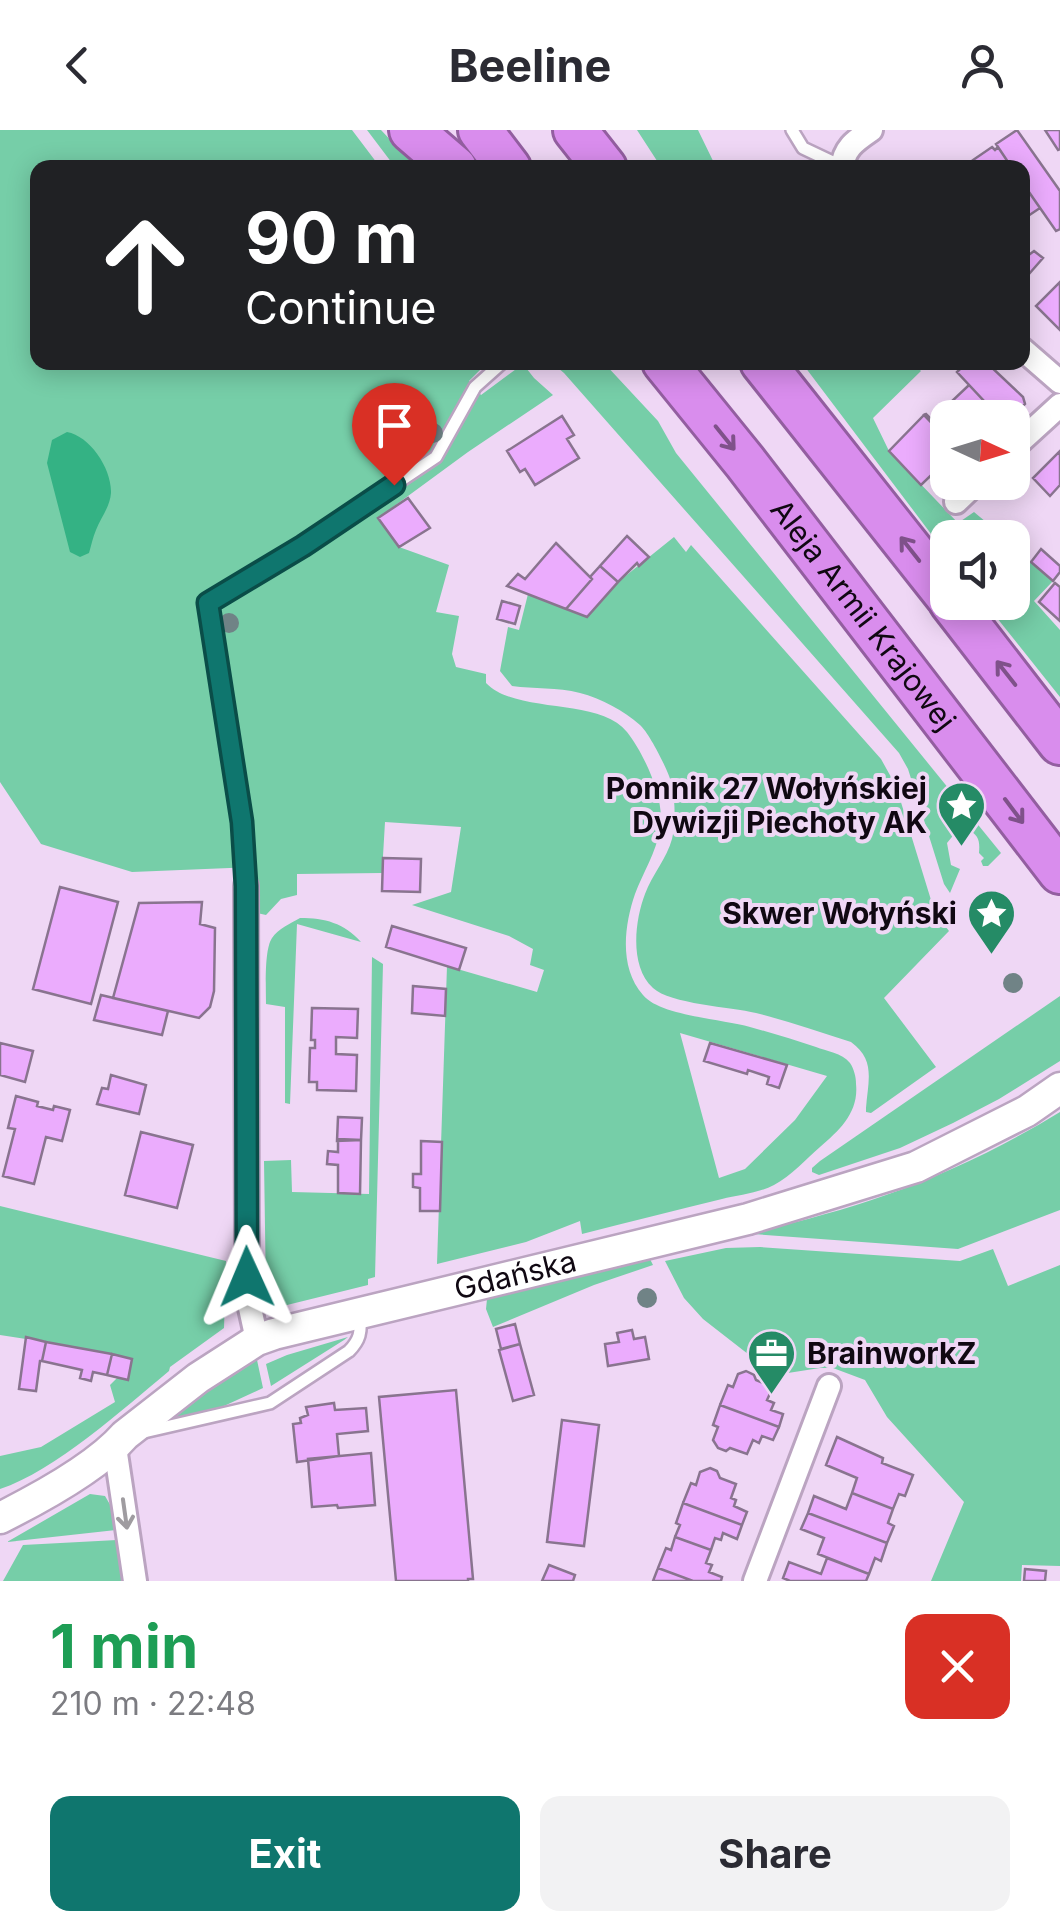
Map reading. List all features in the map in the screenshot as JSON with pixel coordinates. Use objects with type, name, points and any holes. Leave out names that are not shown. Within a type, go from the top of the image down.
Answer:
[{"type":"highway","points":[[411,130],[447,160]]},
{"type":"highway","points":[[480,130],[503,160]]},
{"type":"highway","points":[[575,130],[599,160]]},
{"type":"highway","points":[[608,130],[625,160]]},
{"type":"highway","name":"Aleja Armii Krajowej","points":[[670,370],[1060,872]]},
{"type":"highway","points":[[768,370],[930,575]]},
{"type":"highway","points":[[965,620],[1060,743]]},
{"type":"street","points":[[843,160],[850,145],[871,130]]},
{"type":"street","points":[[1030,355],[1060,382]]},
{"type":"street","points":[[1030,432],[1060,405]]},
{"type":"street","points":[[246,886],[246,1256],[248,1299],[257,1340]]},
{"type":"street","name":"Gdańska","points":[[0,1518],[75,1475],[198,1378],[257,1340],[748,1219],[916,1167],[1027,1111],[1060,1088]]},
{"type":"street","points":[[754,1581],[829,1386]]},
{"type":"street","points":[[120,1441],[134,1581]]},
{"type":"lane","points":[[792,130],[803,148],[827,160]]},
{"type":"lane","points":[[246,886],[242,822],[208,603],[303,546],[436,457],[475,388],[494,370]]},
{"type":"lane","points":[[120,1441],[270,1403],[350,1351],[358,1342],[359,1312]]},
{"type":"shaded area","points":[[0,130],[352,130],[375,160],[30,160],[30,370],[480,370],[469,381],[481,395],[515,370],[528,370],[553,395],[378,518],[399,547],[449,565],[436,612],[459,616],[452,654],[456,667],[486,674],[486,683],[517,699],[598,714],[614,721],[641,753],[657,792],[661,818],[656,846],[635,894],[626,933],[630,972],[643,995],[663,1008],[750,1027],[838,1055],[854,1070],[854,1103],[847,1120],[834,1134],[768,1188],[582,1234],[580,1221],[526,1242],[437,1264],[447,966],[537,992],[544,970],[530,965],[533,949],[509,936],[412,905],[451,892],[461,827],[385,822],[382,873],[297,874],[297,895],[281,899],[266,915],[257,913],[254,867],[132,872],[41,844],[0,782]],"holes":[[[680,1033],[827,1076],[795,1120],[745,1169],[719,1178]]]},
{"type":"shaded area","points":[[367,130],[381,130],[409,160],[390,160]]},
{"type":"shaded area","points":[[637,130],[698,130],[713,160],[656,160]]},
{"type":"shaded area","points":[[560,370],[611,370],[658,421],[676,453],[1001,853],[988,866],[983,866],[984,858],[974,834],[967,829],[956,832],[947,843],[951,865],[960,869],[950,893],[899,753]]},
{"type":"shaded area","points":[[807,370],[921,371],[873,418],[889,451],[930,494],[930,500],[936,500],[955,520],[930,520],[930,532]]},
{"type":"shaded area","points":[[67,432],[84,440],[104,464],[111,493],[89,553],[80,557],[70,552],[47,463],[52,440]]},
{"type":"shaded area","points":[[974,512],[984,520],[962,520]]},
{"type":"shaded area","points":[[674,537],[686,552],[691,545],[881,759],[896,786],[935,913],[949,931],[884,998],[936,1067],[871,1113],[866,1112],[867,1064],[851,1042],[756,1013],[673,998],[645,979],[637,955],[639,917],[651,880],[667,853],[675,812],[673,791],[663,763],[640,725],[612,706],[571,691],[512,686],[500,671],[508,627],[519,630],[528,594],[587,617],[618,582]]},
{"type":"shaded area","points":[[1030,560],[1053,581],[1034,601],[1060,630],[1060,697],[999,620],[1030,620]]},
{"type":"shaded area","points":[[300,918],[334,923],[361,942],[297,924],[290,1104],[285,1103],[285,1007],[266,1004],[266,969],[272,938]]},
{"type":"shaded area","points":[[372,957],[383,964],[375,1277],[368,1279],[368,1285],[283,1306],[266,1292],[264,1161],[291,1160],[292,1192],[369,1194]]},
{"type":"shaded area","points":[[1060,996],[1060,1061],[999,1099],[900,1148],[819,1175],[812,1172],[820,1161]]},
{"type":"shaded area","points":[[1060,1112],[1060,1210],[958,1249],[753,1234],[853,1206],[931,1178]]},
{"type":"shaded area","points":[[0,1206],[226,1261],[224,1328],[170,1367],[66,1454],[0,1489],[0,1456],[41,1447],[115,1402],[110,1385],[117,1378],[128,1380],[132,1360],[27,1337],[0,1335]]},
{"type":"shaded area","points":[[726,1248],[960,1261],[993,1249],[1008,1286],[1060,1265],[1060,1566],[1022,1565],[1021,1581],[931,1581],[964,1502],[887,1417],[865,1380],[833,1368],[775,1375],[703,1319],[684,1298],[665,1261]]},
{"type":"shaded area","points":[[644,1257],[653,1265],[493,1327],[486,1309],[487,1299]]},
{"type":"shaded area","points":[[348,1337],[271,1386],[266,1364]]},
{"type":"shaded area","points":[[257,1360],[263,1388],[224,1406],[170,1423],[196,1398]]},
{"type":"shaded area","points":[[90,1494],[105,1496],[116,1530],[7,1542]]},
{"type":"shaded area","points":[[117,1540],[123,1581],[3,1581],[23,1545]]},
{"type":"building","points":[[1017,130],[1060,191],[1060,229],[1056,231],[1030,194],[1030,160],[1007,160],[996,144]]},
{"type":"building","points":[[1045,130],[1060,130],[1060,149],[1058,150]]},
{"type":"building","points":[[998,147],[1007,160],[973,160]]},
{"type":"building","points":[[1030,194],[1040,208],[1030,215]]},
{"type":"building","points":[[1034,251],[1043,258],[1030,273],[1030,254]]},
{"type":"building","points":[[1060,282],[1060,330],[1036,306]]},
{"type":"building","points":[[959,370],[994,370],[1024,400],[983,400]]},
{"type":"building","points":[[969,385],[983,400],[953,400]]},
{"type":"building","points":[[924,415],[930,421],[930,476],[921,485],[889,451]]},
{"type":"building","points":[[562,416],[574,435],[567,439],[579,458],[535,485],[525,469],[520,472],[507,451]]},
{"type":"building","points":[[1060,451],[1060,485],[1050,496],[1033,478]]},
{"type":"building","points":[[408,498],[430,528],[399,547],[378,518]]},
{"type":"building","points":[[627,536],[649,557],[618,582],[600,566]]},
{"type":"building","points":[[556,543],[592,579],[566,609],[507,586],[518,574],[525,579]]},
{"type":"building","points":[[1041,549],[1060,566],[1053,581],[1031,562]]},
{"type":"building","points":[[600,566],[618,582],[587,617],[566,609],[592,579]]},
{"type":"building","points":[[1055,583],[1060,587],[1060,621],[1039,602]]},
{"type":"building","points":[[502,601],[520,606],[515,624],[497,619]]},
{"type":"building","points":[[383,858],[421,859],[420,892],[382,891]]},
{"type":"building","points":[[60,887],[118,902],[91,1004],[33,989]]},
{"type":"building","points":[[202,902],[200,924],[215,928],[210,1007],[199,1018],[113,998],[139,903]]},
{"type":"building","points":[[392,926],[466,948],[459,970],[386,947]]},
{"type":"building","points":[[413,986],[446,989],[445,1016],[412,1013]]},
{"type":"building","points":[[101,995],[168,1011],[162,1035],[94,1020]]},
{"type":"building","points":[[312,1008],[358,1009],[357,1038],[336,1037],[336,1054],[357,1055],[356,1091],[317,1090],[317,1082],[309,1082],[310,1048],[315,1048],[315,1040],[311,1040]]},
{"type":"building","points":[[0,1043],[33,1051],[25,1082],[0,1075]]},
{"type":"building","points":[[710,1043],[787,1065],[779,1088],[767,1084],[769,1077],[704,1061]]},
{"type":"building","points":[[111,1075],[146,1085],[139,1114],[97,1104],[102,1088],[108,1089]]},
{"type":"building","points":[[16,1096],[38,1102],[37,1106],[70,1110],[62,1141],[46,1137],[34,1184],[3,1176],[15,1129],[8,1128]]},
{"type":"building","points":[[338,1117],[362,1118],[361,1140],[337,1141]]},
{"type":"building","points":[[141,1132],[193,1145],[177,1208],[125,1195]]},
{"type":"building","points":[[338,1139],[361,1140],[360,1194],[338,1193],[338,1165],[327,1164],[328,1151],[338,1152]]},
{"type":"building","points":[[421,1141],[442,1142],[440,1211],[420,1211],[420,1188],[413,1187],[413,1174],[421,1174]]},
{"type":"building","points":[[515,1324],[520,1344],[501,1349],[496,1329]]},
{"type":"building","points":[[632,1330],[634,1339],[645,1337],[649,1359],[608,1366],[605,1344],[619,1342],[617,1333]]},
{"type":"building","points":[[26,1337],[46,1342],[36,1391],[19,1389]]},
{"type":"building","points":[[46,1342],[112,1354],[107,1375],[93,1372],[91,1381],[80,1378],[82,1370],[42,1361]]},
{"type":"building","points":[[520,1344],[534,1395],[513,1401],[499,1350]]},
{"type":"building","points":[[112,1354],[132,1359],[128,1380],[107,1375]]},
{"type":"building","points":[[746,1371],[773,1387],[767,1400],[774,1403],[771,1410],[783,1414],[779,1427],[720,1405],[728,1385],[733,1387],[738,1374]]},
{"type":"building","points":[[456,1390],[473,1579],[396,1581],[379,1397]]},
{"type":"building","points":[[334,1403],[335,1410],[366,1408],[368,1431],[337,1434],[339,1456],[297,1462],[293,1424],[301,1423],[300,1418],[308,1415],[306,1407]]},
{"type":"building","points":[[720,1405],[779,1427],[773,1440],[762,1436],[759,1443],[753,1440],[747,1454],[718,1448],[713,1440],[718,1427],[713,1425]]},
{"type":"building","points":[[562,1420],[599,1425],[584,1546],[547,1542]]},
{"type":"building","points":[[837,1437],[883,1458],[882,1463],[913,1475],[905,1496],[899,1494],[893,1509],[852,1493],[857,1478],[826,1465]]},
{"type":"building","points":[[371,1453],[375,1505],[312,1507],[308,1459]]},
{"type":"building","points":[[710,1468],[720,1478],[736,1484],[731,1498],[736,1500],[734,1506],[747,1512],[742,1525],[683,1503],[691,1483],[696,1485],[700,1472]]},
{"type":"building","points":[[852,1493],[893,1509],[888,1523],[894,1526],[887,1543],[808,1513],[814,1496],[846,1509]]},
{"type":"building","points":[[683,1503],[742,1525],[737,1539],[723,1533],[721,1540],[715,1538],[711,1550],[675,1537]]},
{"type":"building","points":[[808,1513],[887,1543],[881,1561],[875,1558],[869,1574],[818,1554],[824,1538],[801,1529]]},
{"type":"building","points":[[675,1537],[711,1550],[706,1563],[712,1565],[709,1572],[722,1577],[721,1581],[693,1581],[658,1568]]},
{"type":"building","points":[[827,1558],[869,1574],[866,1581],[783,1578],[789,1562],[821,1574]]},
{"type":"building","points":[[549,1565],[575,1575],[573,1581],[542,1581]]},
{"type":"building","points":[[658,1568],[693,1581],[653,1581]]},
{"type":"building","points":[[1025,1569],[1046,1571],[1045,1581],[1024,1581]]},
{"type":"place","name":"Pomnik 27 Wołyńskiej Dywizji Piechoty AK","points":[[962,848]]},
{"type":"place","name":"Skwer Wołyński","points":[[992,956]]},
{"type":"place","name":"BrainworkZ","points":[[772,1396]]},
{"type":"route","points":[[247,1277],[246,886],[232,746],[208,603],[394,485]]}]
